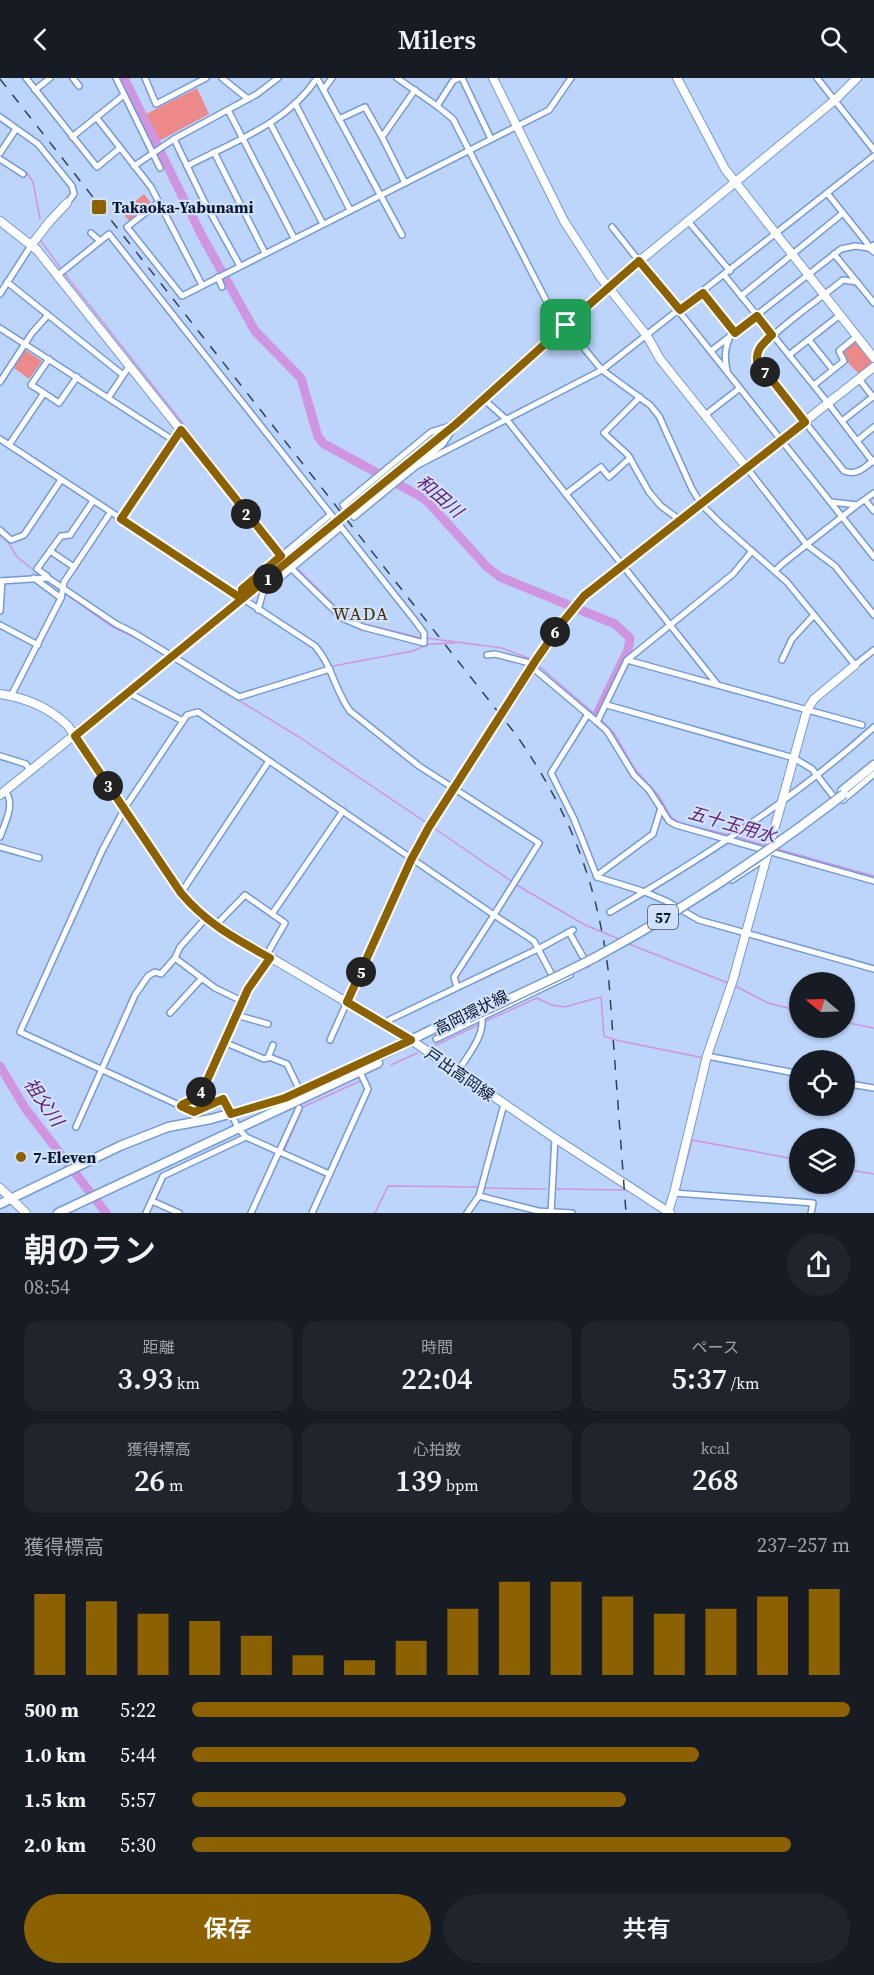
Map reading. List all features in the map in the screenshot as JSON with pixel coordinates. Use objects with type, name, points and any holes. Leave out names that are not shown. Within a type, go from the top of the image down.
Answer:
[{"type":"main road","name":"高岡環状線","points":[[58,1213],[360,1072],[467,1015],[578,966],[702,894],[782,842],[874,767]]},
{"type":"main road","name":"高岡環状線","points":[[0,1204],[84,1163],[168,1126],[231,1114],[285,1098],[413,1042]]},
{"type":"street","points":[[26,78],[96,167],[120,148]]},
{"type":"street","points":[[35,90],[50,78]]},
{"type":"street","points":[[73,78],[79,86]]},
{"type":"street","points":[[116,78],[160,168]]},
{"type":"street","points":[[145,78],[156,104],[206,78]]},
{"type":"street","points":[[222,78],[248,99]]},
{"type":"street","points":[[134,166],[174,139],[248,99],[278,78]]},
{"type":"street","points":[[187,166],[270,123],[295,103],[317,78],[402,235]]},
{"type":"street","points":[[324,89],[332,78]]},
{"type":"street","points":[[398,78],[407,81],[453,120],[549,306],[602,370],[650,405],[659,416],[701,504],[720,524],[787,582],[855,665]]},
{"type":"street","points":[[437,105],[453,81],[461,78],[491,139]]},
{"type":"street","points":[[493,78],[564,221],[608,287],[647,336],[660,358],[704,416],[807,545],[835,566],[874,615]]},
{"type":"street","points":[[159,202],[127,227],[182,296],[549,110],[571,78]]},
{"type":"street","points":[[677,78],[714,151],[734,182],[874,358]]},
{"type":"street","points":[[817,78],[874,150]]},
{"type":"street","points":[[0,837],[10,804],[10,797],[2,793],[75,736],[456,424],[608,287],[835,100],[857,78]]},
{"type":"street","points":[[382,137],[415,90]]},
{"type":"street","points":[[72,137],[124,95]]},
{"type":"street","points":[[295,103],[351,210]]},
{"type":"street","points":[[339,119],[366,107],[405,183]]},
{"type":"street","points":[[228,110],[294,238]]},
{"type":"street","points":[[0,117],[38,144],[72,186],[74,194],[32,244],[0,294]]},
{"type":"street","points":[[96,117],[151,187],[202,285]]},
{"type":"street","points":[[270,123],[323,224]]},
{"type":"street","points":[[0,153],[16,129]]},
{"type":"street","points":[[174,139],[204,201],[240,266]]},
{"type":"street","points":[[214,152],[265,253]]},
{"type":"street","points":[[418,465],[602,370],[703,293],[874,156]]},
{"type":"street","points":[[0,159],[23,174]]},
{"type":"street","points":[[827,193],[872,248]]},
{"type":"street","points":[[741,296],[843,213]]},
{"type":"street","points":[[688,221],[727,273],[741,296],[772,335],[814,385],[873,461],[858,472],[851,473],[844,471],[805,422],[757,361],[757,354],[759,348],[772,335],[843,280],[857,282]]},
{"type":"street","points":[[0,222],[32,244],[59,274],[181,430],[283,554]]},
{"type":"street","points":[[612,227],[874,557]]},
{"type":"street","points":[[91,233],[100,242]]},
{"type":"street","points":[[59,274],[109,234],[424,633],[424,643],[363,627],[342,618],[292,569]]},
{"type":"street","points":[[711,351],[834,254],[842,249],[855,246],[872,248]]},
{"type":"street","points":[[834,254],[874,303]]},
{"type":"street","points":[[218,277],[222,287]]},
{"type":"street","points":[[8,282],[123,375]]},
{"type":"street","points":[[703,293],[732,334]]},
{"type":"street","points":[[0,382],[25,344],[48,315]]},
{"type":"street","points":[[789,355],[840,315]]},
{"type":"street","points":[[0,329],[173,440]]},
{"type":"street","points":[[727,372],[724,359],[732,334]]},
{"type":"street","points":[[814,385],[844,361],[839,351],[857,336]]},
{"type":"street","points":[[809,340],[833,370]]},
{"type":"street","points":[[49,359],[32,385],[59,403],[76,377]]},
{"type":"street","points":[[108,398],[130,366]]},
{"type":"street","points":[[330,1040],[411,860],[430,825],[534,663],[571,611],[623,565],[874,367]]},
{"type":"street","points":[[842,421],[874,396],[859,379]]},
{"type":"street","points":[[704,416],[740,388]]},
{"type":"street","points":[[9,445],[44,393]]},
{"type":"street","points":[[640,397],[604,433],[630,458],[661,506],[680,520]]},
{"type":"street","points":[[485,398],[507,420],[717,684]]},
{"type":"street","points":[[456,424],[443,444],[354,517],[343,505],[431,432],[456,424]]},
{"type":"street","points":[[857,441],[874,427]]},
{"type":"street","points":[[121,519],[181,430]]},
{"type":"street","points":[[0,439],[315,646],[323,655],[350,711],[419,766],[539,843],[454,977],[457,987]]},
{"type":"street","points":[[566,494],[601,467],[609,477],[630,458]]},
{"type":"street","points":[[0,530],[12,540],[24,535],[61,480]]},
{"type":"street","points":[[776,571],[874,493]]},
{"type":"street","points":[[865,500],[874,510]]},
{"type":"street","points":[[93,501],[70,535],[61,536],[37,569],[42,577],[63,593],[239,698],[330,669]]},
{"type":"street","points":[[831,502],[857,505]]},
{"type":"street","points":[[11,696],[63,593],[64,582],[110,513]]},
{"type":"street","points":[[242,599],[242,589],[330,515]]},
{"type":"street","points":[[258,610],[263,592],[340,528]]},
{"type":"street","points":[[302,538],[313,551]]},
{"type":"street","points":[[50,551],[74,567]]},
{"type":"street","points":[[599,719],[627,660],[671,627],[733,574],[752,551]]},
{"type":"street","points":[[0,611],[1,581],[42,577],[63,593]]},
{"type":"street","points":[[782,660],[792,639],[814,615]]},
{"type":"street","points":[[0,625],[38,645]]},
{"type":"street","points":[[669,1212],[707,1056],[732,984],[745,933],[772,850],[807,710],[814,699],[874,650]]},
{"type":"street","points":[[487,655],[495,654],[534,663],[588,714],[599,719],[634,775],[649,790],[669,821],[676,825],[874,880]]},
{"type":"street","points":[[627,660],[862,725]]},
{"type":"street","points":[[127,692],[183,721]]},
{"type":"street","name":"戸出高岡線","points":[[0,694],[32,702],[58,716],[75,736],[181,893],[214,926],[385,1024],[669,1212]]},
{"type":"street","points":[[607,705],[794,758],[804,763],[816,774],[838,803]]},
{"type":"street","points":[[329,1174],[246,1137],[238,1128],[223,1099],[194,1112],[20,1032],[102,850],[124,810],[187,715],[198,712],[411,860],[534,941],[540,948],[556,982]]},
{"type":"street","points":[[588,714],[551,773],[574,819],[597,878]]},
{"type":"street","points":[[610,912],[727,839],[783,800],[874,727]]},
{"type":"street","points":[[0,756],[26,764],[30,771]]},
{"type":"street","points":[[181,893],[269,761]]},
{"type":"street","points":[[772,850],[872,777]]},
{"type":"street","points":[[597,878],[599,874],[653,834],[661,808]]},
{"type":"street","points":[[272,914],[343,811]]},
{"type":"street","points":[[0,847],[39,858]]},
{"type":"street","points":[[614,951],[763,860]]},
{"type":"street","points":[[597,878],[645,892],[699,920],[874,969]]},
{"type":"street","points":[[181,1106],[200,1096],[242,1001],[285,923],[245,895],[214,926]]},
{"type":"street","points":[[75,1127],[135,995],[148,976],[155,972],[161,974],[175,958],[180,947],[205,919]]},
{"type":"street","points":[[385,1024],[571,931],[588,965],[436,1039]]},
{"type":"street","points":[[175,958],[215,988],[242,1001]]},
{"type":"street","points":[[170,1013],[202,978]]},
{"type":"street","points":[[236,1015],[268,1024]]},
{"type":"street","points":[[458,1071],[479,1039],[482,1018]]},
{"type":"street","points":[[224,1042],[264,1059],[268,1058],[287,1064],[300,1091]]},
{"type":"street","points":[[268,1058],[273,1045]]},
{"type":"street","points":[[707,1056],[789,1072]]},
{"type":"street","points":[[312,1213],[368,1089],[360,1072]]},
{"type":"street","points":[[855,1085],[874,1088]]},
{"type":"street","points":[[467,1213],[479,1196],[504,1104]]},
{"type":"street","points":[[251,1213],[299,1108]]},
{"type":"street","points":[[147,1213],[164,1176],[246,1137]]},
{"type":"street","points":[[551,1212],[555,1138]]},
{"type":"street","points":[[0,1188],[26,1213]]},
{"type":"street","points":[[674,1193],[813,1203],[811,1213]]},
{"type":"street","points":[[479,1196],[538,1212],[572,1213]]},
{"type":"street","points":[[152,1201],[179,1213]]},
{"type":"shaded area","points":[[197,88],[209,114],[159,141],[146,114]]},
{"type":"shaded area","points":[[144,194],[151,203],[129,221],[122,212]]},
{"type":"shaded area","points":[[855,341],[871,360],[871,364],[859,374],[840,354],[841,350]]},
{"type":"shaded area","points":[[25,350],[42,361],[29,379],[14,368]]},
{"type":"waterway","name":"和田川","points":[[124,78],[202,236],[255,331],[301,378],[318,437],[324,444],[427,501],[487,567],[500,577],[615,624],[630,638],[628,650],[596,716]]},
{"type":"waterway","points":[[1,156],[27,173],[33,182],[40,219]]},
{"type":"waterway","points":[[41,241],[61,269]]},
{"type":"waterway","points":[[64,273],[290,559]]},
{"type":"waterway","points":[[0,535],[8,542],[17,557],[41,576]]},
{"type":"waterway","points":[[296,567],[340,611],[364,624],[421,638]]},
{"type":"waterway","points":[[47,581],[60,590]]},
{"type":"waterway","points":[[64,593],[111,626],[167,657]]},
{"type":"waterway","points":[[426,638],[502,648],[533,660]]},
{"type":"waterway","points":[[333,666],[413,651],[429,644],[455,643]]},
{"type":"waterway","points":[[171,659],[299,737],[427,823]]},
{"type":"waterway","points":[[538,665],[598,717]]},
{"type":"waterway","points":[[307,673],[325,668]]},
{"type":"waterway","name":"五十玉用水","points":[[601,720],[614,733],[634,768],[658,795],[671,817],[680,823],[729,835]]},
{"type":"waterway","points":[[434,828],[511,881]]},
{"type":"waterway","name":"五十玉用水","points":[[736,837],[766,846]]},
{"type":"waterway","name":"五十玉用水","points":[[777,849],[874,876]]},
{"type":"waterway","points":[[515,884],[585,925],[619,939]]},
{"type":"waterway","points":[[629,944],[728,983]]},
{"type":"waterway","points":[[735,986],[768,1003],[789,1008]]},
{"type":"waterway","points":[[484,1022],[537,998],[551,1005],[564,1007],[601,997],[604,1036],[704,1058]]},
{"type":"waterway","points":[[434,1046],[480,1024]]},
{"type":"waterway","points":[[855,1024],[874,1028]]},
{"type":"waterway","points":[[391,1065],[417,1053]]},
{"type":"waterway","name":"祖父川","points":[[0,1066],[25,1108],[106,1213]]},
{"type":"waterway","points":[[284,1151],[303,1107],[360,1081]]},
{"type":"waterway","points":[[679,1190],[692,1140],[789,1158]]},
{"type":"waterway","points":[[855,1171],[874,1174]]},
{"type":"waterway","points":[[375,1213],[388,1186],[479,1187]]},
{"type":"waterway","points":[[484,1188],[546,1189]]},
{"type":"waterway","points":[[557,1189],[628,1190]]},
{"type":"railway","points":[[0,79],[517,736],[551,791],[578,847],[603,936],[608,969],[626,1213]]},
{"type":"place","name":"Takaoka-Yabunami","points":[[99,207]]},
{"type":"place","name":"7-Eleven","points":[[21,1157]]},
{"type":"district","name":"WADA","points":[[361,613]]},
{"type":"route","points":[[566,325],[456,424],[242,599],[121,519],[181,430],[266,540],[281,556],[242,589],[242,599],[75,736],[181,893],[214,926],[270,958],[248,989],[200,1096],[181,1106],[185,1108],[194,1112],[223,1099],[231,1114],[285,1098],[359,1066],[411,1040],[347,1002],[411,860],[429,827],[501,714],[561,624],[584,596],[805,422],[757,361],[759,348],[772,335],[757,316],[735,333],[703,293],[680,310],[639,261],[566,325]]}]
